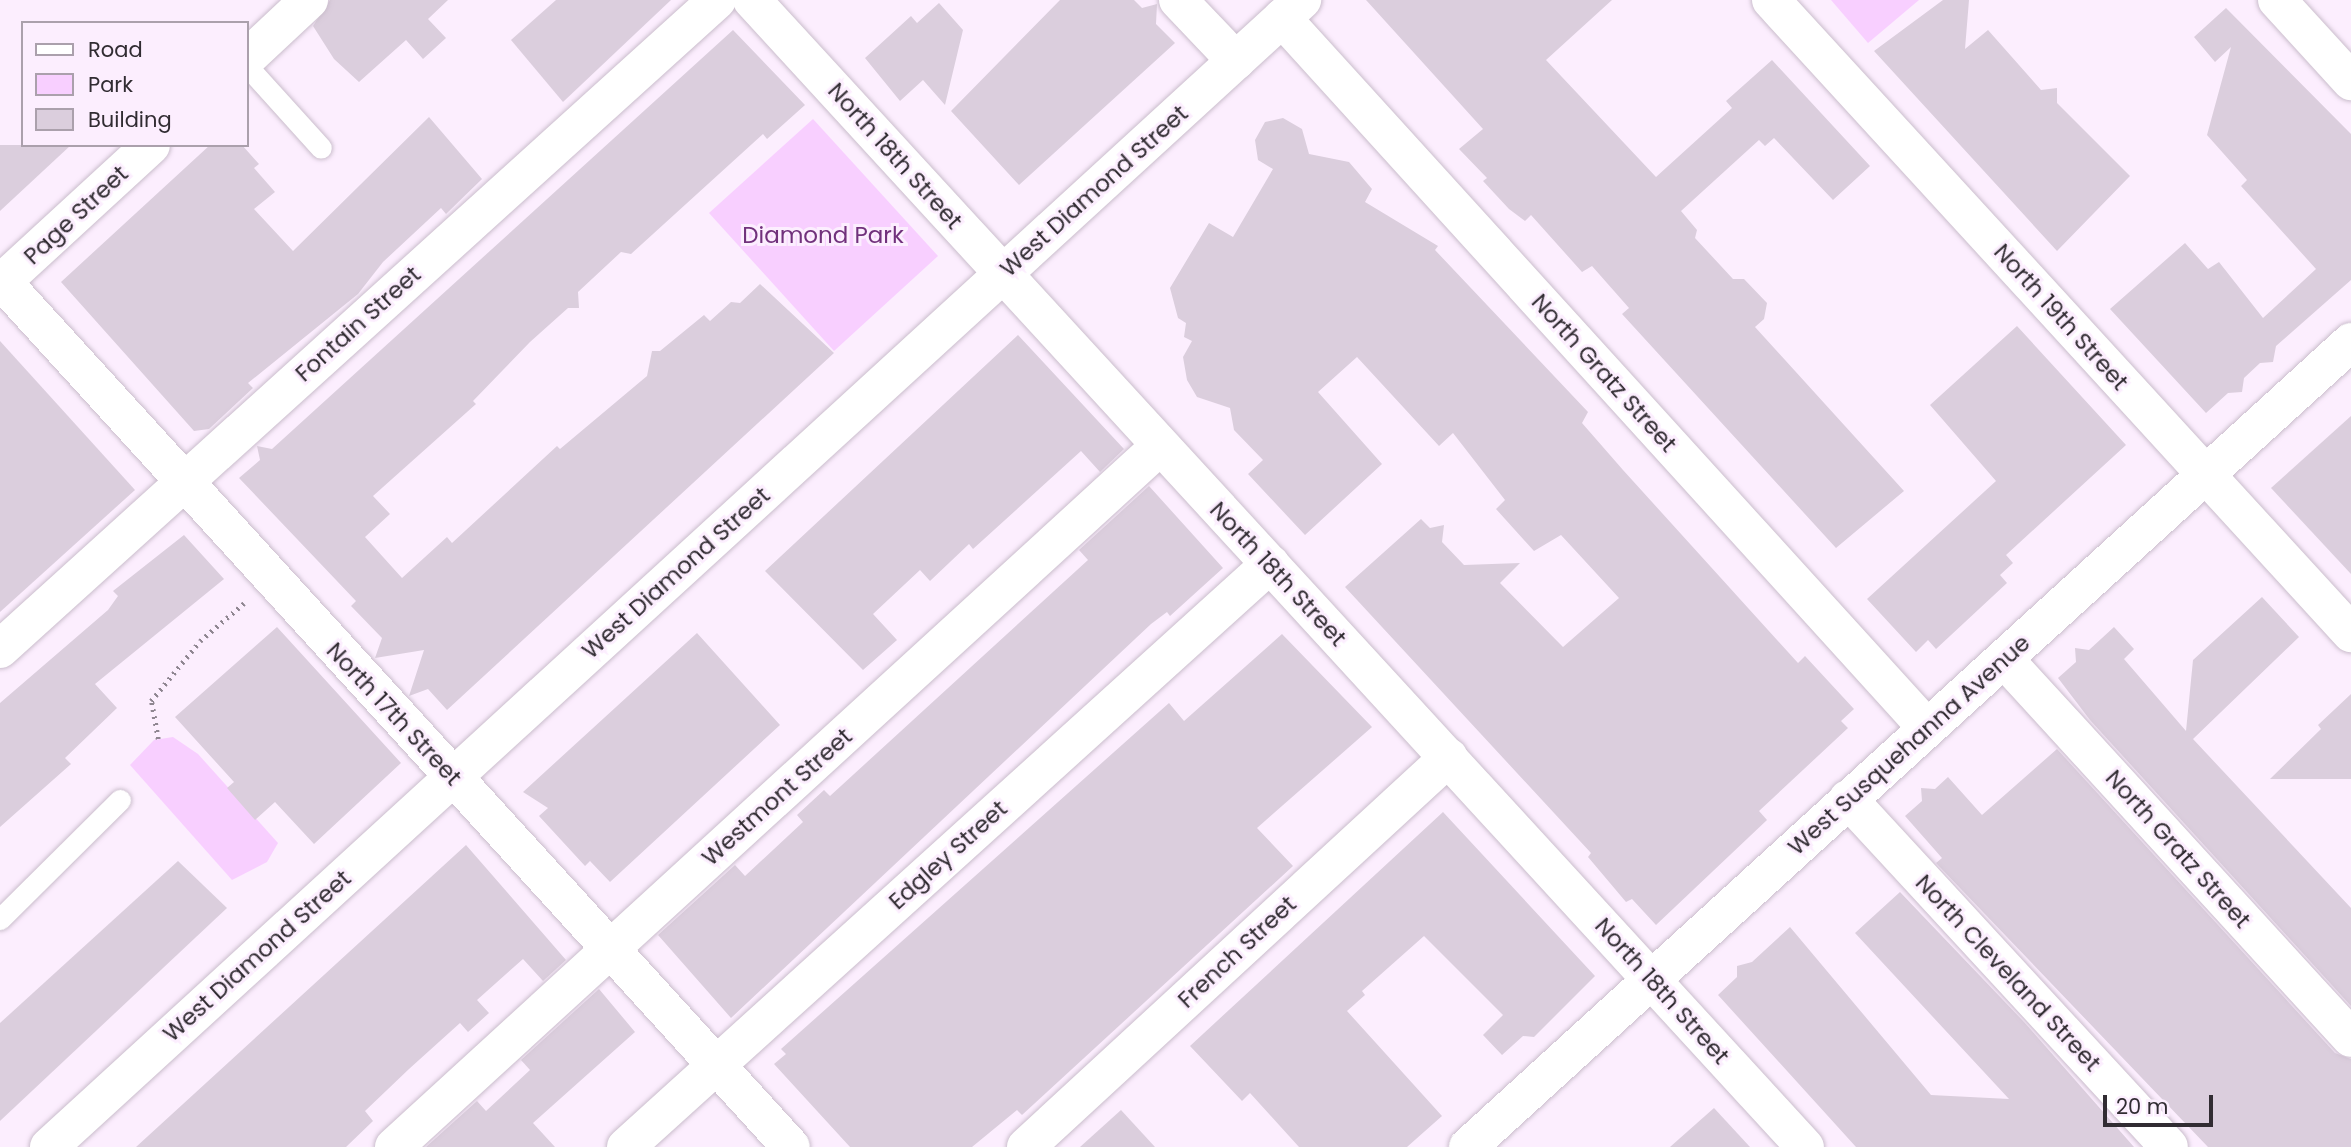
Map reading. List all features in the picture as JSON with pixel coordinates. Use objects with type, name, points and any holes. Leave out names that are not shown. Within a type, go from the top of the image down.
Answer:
[{"type":"street","points":[[248,57],[310,0]]},
{"type":"street","name":"Fontain Street","points":[[0,649],[717,0]]},
{"type":"street","name":"North 18th Street","points":[[752,0],[1805,1147]]},
{"type":"street","points":[[1178,0],[1236,61]]},
{"type":"street","name":"North 19th Street","points":[[1771,0],[2351,633]]},
{"type":"street","points":[[2277,0],[2351,81]]},
{"type":"street","name":"West Diamond Street","points":[[49,1147],[1292,9]]},
{"type":"street","name":"North Gratz Street","points":[[1292,9],[1926,727]]},
{"type":"street","name":"Page Street","points":[[1,281],[149,147]]},
{"type":"street","name":"North 17th Street","points":[[1,281],[791,1147]]},
{"type":"street","name":"West Susquehanna Avenue","points":[[1468,1147],[1926,727],[2005,660],[2204,473],[2351,342]]},
{"type":"street","name":"Westmont Street","points":[[394,1147],[1160,446]]},
{"type":"street","name":"Edgley Street","points":[[626,1147],[1270,564]]},
{"type":"street","name":"North Gratz Street","points":[[2005,660],[2351,1038]]},
{"type":"street","name":"French Street","points":[[1026,1147],[1449,757]]},
{"type":"street","name":"North Cleveland Street","points":[[1848,799],[2169,1147]]},
{"type":"lane","points":[[248,67],[321,148]]},
{"type":"lane","points":[[0,919],[120,800]]},
{"type":"path","points":[[158,739],[151,701],[200,641],[272,580]]},
{"type":"green space","points":[[1831,0],[1919,0],[1868,43]]},
{"type":"green space","name":"Diamond Park","points":[[813,119],[938,256],[834,351],[709,213]]},
{"type":"green space","points":[[173,737],[198,754],[278,843],[267,862],[232,880],[130,765],[154,740]]},
{"type":"building","points":[[330,0],[448,0],[428,19],[446,38],[423,59],[406,40],[359,82],[334,59],[313,26]]},
{"type":"building","points":[[556,0],[671,0],[563,102],[511,40]]},
{"type":"building","points":[[1060,0],[1134,0],[1142,8],[1157,4],[1156,24],[1175,43],[1019,185],[951,111]]},
{"type":"building","points":[[1366,0],[1612,0],[1546,60],[1656,177],[1732,108],[1726,101],[1772,60],[1870,166],[1833,200],[1774,138],[1765,146],[1759,140],[1681,211],[1697,230],[1695,238],[1733,279],[1744,279],[1767,303],[1764,319],[1755,327],[1904,491],[1836,548],[1622,314],[1629,308],[1592,266],[1582,272],[1531,215],[1525,221],[1509,209],[1483,181],[1487,178],[1459,149],[1483,129]]},
{"type":"building","points":[[1943,0],[1969,0],[1965,49],[1988,30],[2041,90],[2057,88],[2057,103],[2130,176],[2057,251],[1874,51]]},
{"type":"building","points":[[939,3],[963,30],[945,105],[923,80],[900,101],[865,58],[911,16],[917,23]]},
{"type":"building","points":[[2226,8],[2351,134],[2351,280],[2276,346],[2273,362],[2260,363],[2244,378],[2242,392],[2228,393],[2206,413],[2110,309],[2185,243],[2208,269],[2219,262],[2263,318],[2316,269],[2241,186],[2247,180],[2207,135],[2231,47],[2215,62],[2194,37]]},
{"type":"building","points":[[733,30],[805,105],[767,139],[763,134],[631,254],[621,252],[578,292],[579,308],[568,308],[530,342],[473,401],[476,404],[373,496],[390,514],[365,537],[402,578],[447,537],[452,543],[557,446],[560,449],[647,376],[652,351],[660,351],[704,315],[710,321],[731,302],[740,303],[760,284],[834,353],[447,710],[428,689],[409,696],[424,650],[375,658],[382,638],[351,606],[356,601],[239,478],[260,460],[257,446],[272,449]]},
{"type":"building","points":[[429,117],[482,179],[446,214],[441,208],[383,262],[358,294],[248,383],[253,388],[209,429],[194,431],[61,282],[208,147],[244,147],[259,164],[254,168],[275,192],[254,209],[293,251]]},
{"type":"building","points":[[1283,118],[1302,129],[1309,154],[1349,162],[1372,189],[1365,202],[1438,246],[1435,250],[1588,412],[1582,423],[1623,470],[1798,663],[1805,656],[1854,709],[1841,721],[1848,728],[1759,811],[1767,820],[1656,925],[1632,899],[1626,902],[1588,857],[1591,853],[1345,587],[1421,519],[1430,528],[1444,525],[1442,542],[1464,565],[1520,563],[1500,583],[1563,647],[1619,598],[1561,535],[1534,551],[1496,509],[1505,500],[1453,433],[1439,446],[1357,357],[1318,392],[1382,464],[1305,535],[1248,474],[1263,460],[1234,430],[1230,408],[1197,397],[1187,380],[1183,357],[1192,341],[1184,337],[1186,323],[1178,318],[1170,288],[1209,223],[1233,237],[1273,169],[1258,160],[1255,140],[1265,122]]},
{"type":"building","points":[[0,145],[69,147],[0,211]]},
{"type":"building","points":[[2017,326],[2126,445],[2006,555],[2013,563],[2000,575],[2007,583],[1936,649],[1928,640],[1916,652],[1867,599],[1996,481],[1930,405]]},
{"type":"building","points":[[1018,335],[1124,449],[1100,472],[1081,451],[973,549],[969,544],[930,581],[920,570],[873,614],[897,640],[863,670],[765,571]]},
{"type":"building","points":[[0,341],[135,490],[0,612]]},
{"type":"building","points":[[2351,416],[2351,574],[2271,488]]},
{"type":"building","points":[[1149,486],[1223,568],[1170,616],[1167,612],[1151,624],[731,1018],[658,935],[735,865],[745,876],[803,822],[797,815],[824,790],[830,796],[1088,560],[1079,550]]},
{"type":"building","points":[[184,535],[224,579],[95,684],[117,708],[65,758],[71,764],[0,827],[0,703],[108,610],[118,596],[113,591]]},
{"type":"building","points":[[2262,597],[2299,637],[2193,739],[2351,908],[2351,1006],[2090,720],[2058,678],[2076,662],[2075,648],[2089,650],[2114,627],[2134,649],[2124,659],[2186,731],[2193,660]]},
{"type":"building","points":[[277,627],[401,763],[314,844],[275,802],[255,820],[227,788],[234,782],[175,717]]},
{"type":"building","points":[[697,633],[780,725],[610,882],[590,861],[585,866],[539,816],[548,808],[523,792]]},
{"type":"building","points":[[1282,634],[1372,727],[1257,828],[1293,866],[1022,1115],[1017,1110],[972,1147],[850,1147],[774,1064],[786,1054],[781,1049],[1169,703],[1184,721]]},
{"type":"building","points":[[2351,694],[2351,779],[2270,779],[2321,729],[2318,725]]},
{"type":"building","points":[[2057,749],[2335,1053],[2351,1059],[2351,1147],[2208,1147],[1936,863],[1942,858],[1905,816],[1922,801],[1921,788],[1935,789],[1948,777],[1982,815]]},
{"type":"building","points":[[1443,812],[1595,976],[1534,1037],[1523,1036],[1502,1055],[1483,1035],[1503,1015],[1424,936],[1362,991],[1365,995],[1347,1011],[1442,1116],[1407,1147],[1299,1147],[1250,1093],[1242,1101],[1190,1046]]},
{"type":"building","points":[[466,845],[566,960],[543,981],[523,959],[477,1000],[489,1013],[468,1032],[460,1023],[409,1069],[365,1111],[373,1121],[346,1147],[136,1147]]},
{"type":"building","points":[[178,861],[227,908],[0,1121],[0,1023]]},
{"type":"building","points":[[1900,892],[2024,1022],[2134,1147],[1856,1147],[1718,995],[1737,977],[1737,966],[1752,962],[1790,927],[1931,1095],[2009,1099],[1855,933]]},
{"type":"building","points":[[599,989],[635,1032],[533,1123],[555,1147],[426,1147],[477,1101],[486,1111],[530,1070],[521,1060]]},
{"type":"building","points":[[1714,1108],[1750,1147],[1670,1147]]},
{"type":"building","points":[[1121,1110],[1155,1147],[1080,1147]]}]
